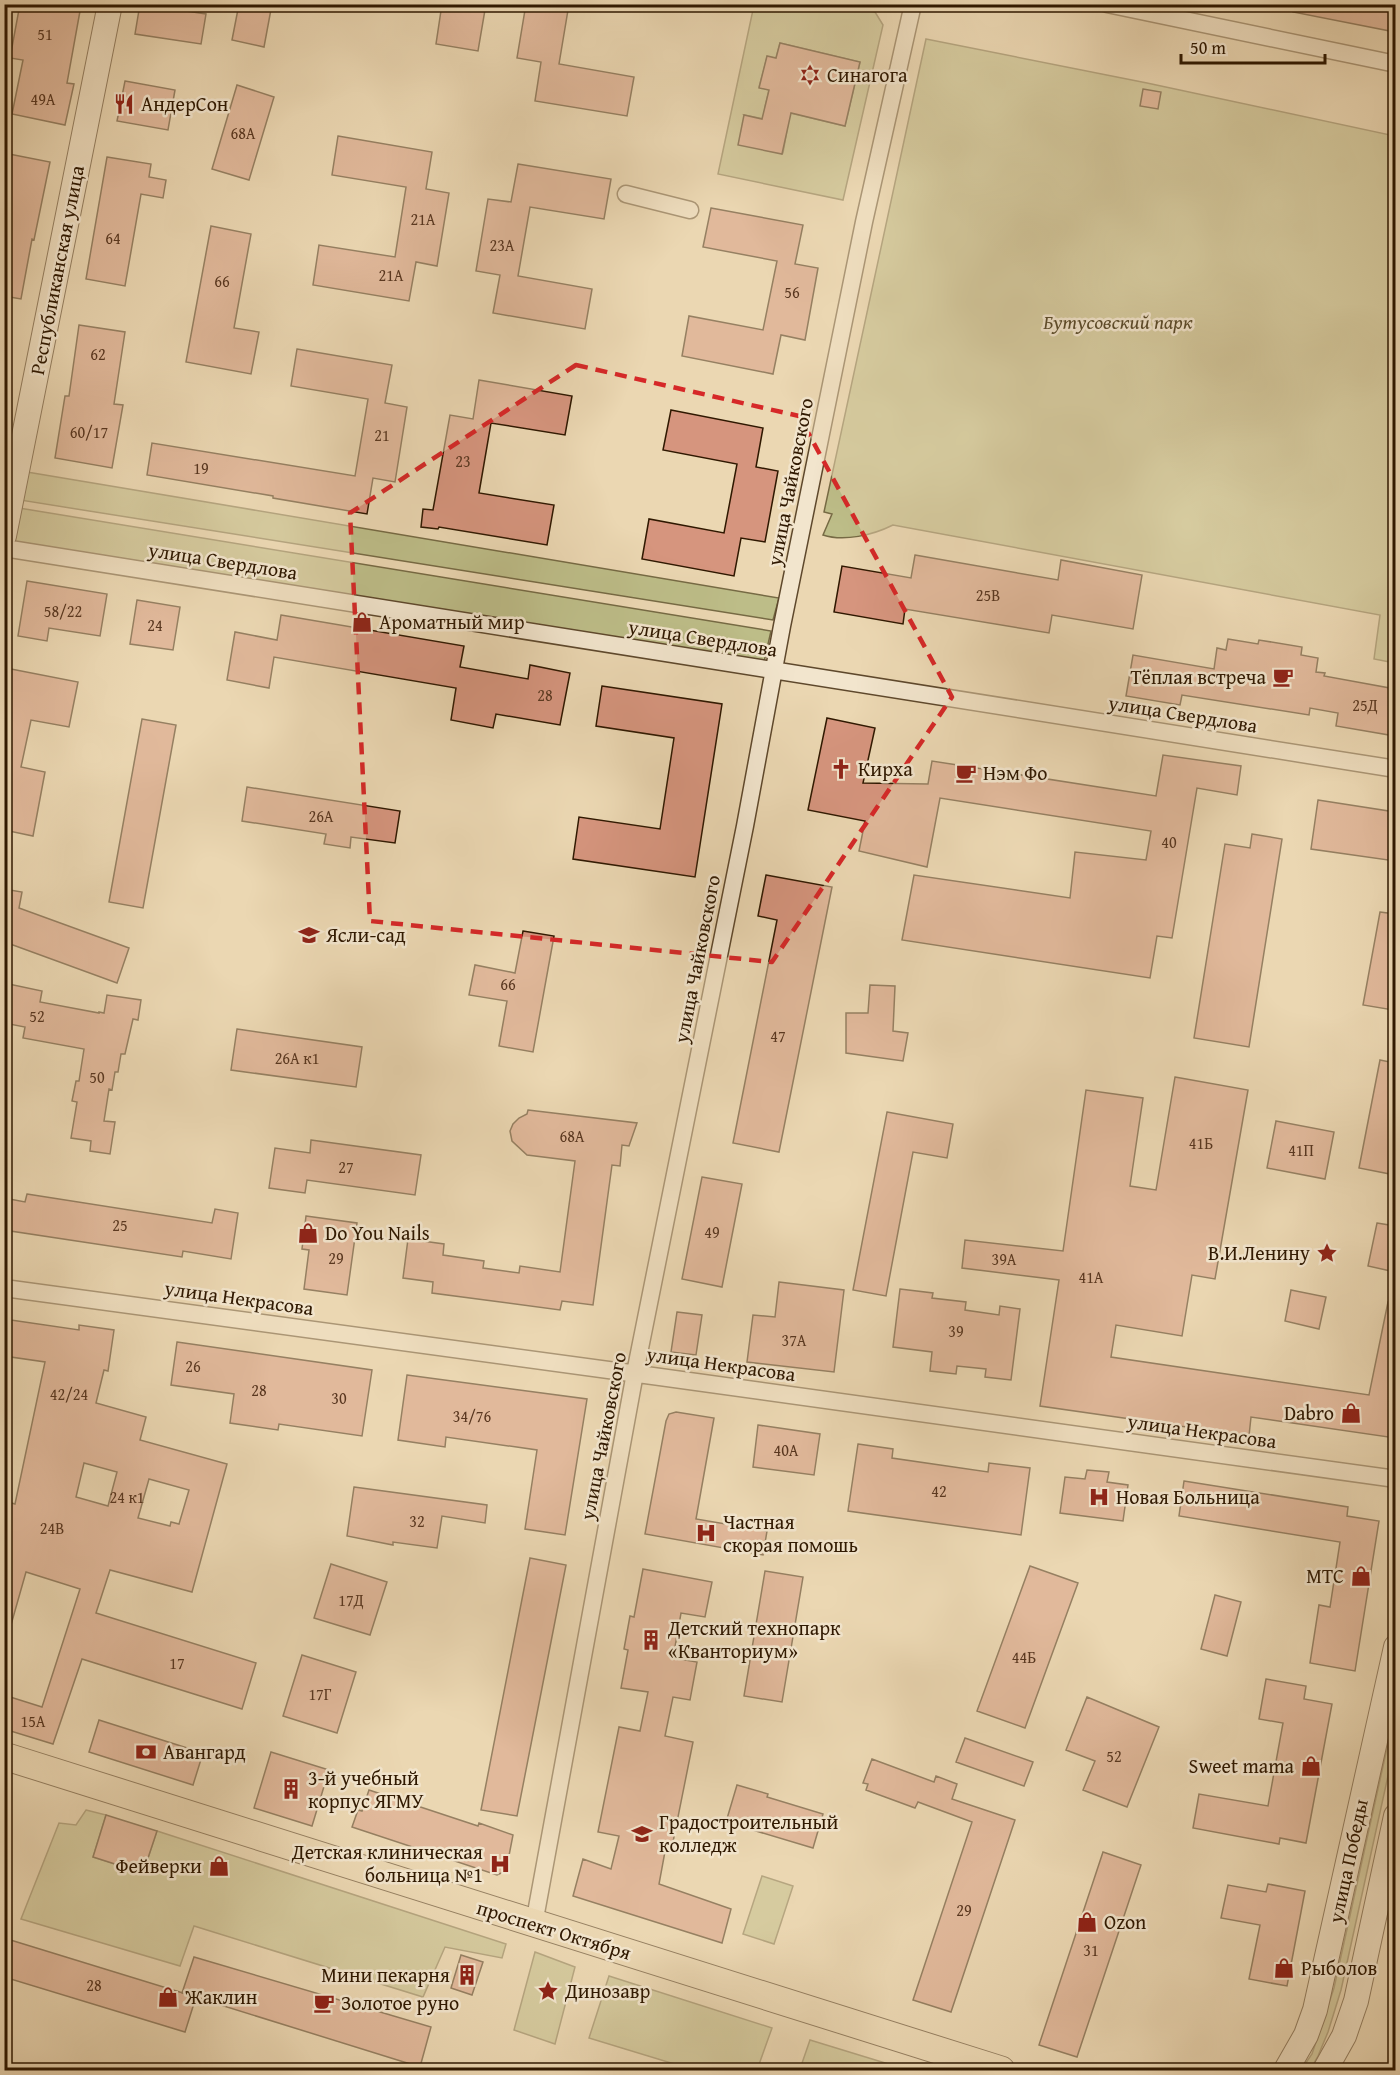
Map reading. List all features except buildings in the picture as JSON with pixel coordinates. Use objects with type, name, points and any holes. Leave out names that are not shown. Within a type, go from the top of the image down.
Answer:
[{"type":"main road","name":"Республиканская улица","points":[[4,536],[110,4]]},
{"type":"main road","name":"улица Победы","points":[[1287,2070],[1306,2035],[1315,2010],[1395,1647]]},
{"type":"main road","name":"проспект Октября","points":[[4,1756],[1001,2070]]},
{"type":"main road","name":"улица Победы","points":[[1325,2070],[1344,2036],[1356,2001],[1395,1816]]},
{"type":"street","name":"улица Чайковского","points":[[534,1924],[635,1373],[773,671],[862,232],[913,4]]},
{"type":"street","points":[[1107,4],[1395,64]]},
{"type":"street","points":[[626,194],[690,210]]},
{"type":"street","name":"улица Свердлова","points":[[4,548],[1395,769]]},
{"type":"street","name":"улица Некрасова","points":[[4,1288],[1395,1479]]},
{"type":"highlighted area","points":[[576,365],[799,416],[952,697],[772,962],[370,921],[350,513]]},
{"type":"green space","points":[[754,5],[835,5],[875,12],[883,25],[843,200],[718,174]],"holes":[[[780,43],[860,62],[845,126],[765,107],[769,90],[759,87],[767,57],[776,58]],[[744,115],[788,124],[783,153],[782,154]]]},
{"type":"green space","name":"Бутусовский парк","points":[[926,39],[1395,136],[1395,663],[1374,659],[1380,615],[893,525],[877,532],[849,538],[823,535],[832,514],[824,512]]},
{"type":"green space","points":[[27,472],[779,598],[773,620],[20,500]]},
{"type":"green space","points":[[19,508],[771,631],[764,662],[11,541]]},
{"type":"green space","points":[[1395,1712],[1395,1744],[1341,1990],[1318,2056],[1310,2070],[1301,2070],[1312,2054],[1334,1988]]},
{"type":"green space","points":[[86,1810],[106,1815],[93,1857],[143,1873],[157,1831],[506,1944],[502,1958],[445,1947],[423,1997],[194,1926],[180,1966],[21,1919],[59,1823],[76,1825]]},
{"type":"green space","points":[[762,1876],[793,1886],[774,1944],[743,1934]]},
{"type":"green space","points":[[535,1952],[575,1967],[555,2044],[514,2030]]},
{"type":"green space","points":[[609,1976],[772,2028],[757,2070],[694,2070],[589,2038]]},
{"type":"green space","points":[[810,2040],[908,2070],[800,2069]]},
{"type":"place","name":"Синагога","points":[[810,75]]},
{"type":"place","name":"АндерСон","points":[[124,104]]},
{"type":"place","name":"Ароматный мир","points":[[362,622]]},
{"type":"place","name":"Тёплая встреча","points":[[1283,677]]},
{"type":"place","name":"Кирха","points":[[841,769]]},
{"type":"place","name":"Нэм Фо","points":[[966,773]]},
{"type":"place","name":"Ясли-сад","points":[[309,935]]},
{"type":"place","name":"Do You Nails","points":[[308,1233]]},
{"type":"place","name":"В.И.Ленину","points":[[1327,1253]]},
{"type":"place","name":"Dabro","points":[[1351,1413]]},
{"type":"place","name":"Новая Больница","points":[[1099,1497]]},
{"type":"place","name":"Частная скорая помошь","points":[[706,1533]]},
{"type":"place","name":"МТС","points":[[1361,1576]]},
{"type":"place","name":"Детский технопарк «Кванториум»","points":[[651,1640]]},
{"type":"place","name":"Авангард","points":[[146,1752]]},
{"type":"place","name":"Sweet mama","points":[[1311,1766]]},
{"type":"place","name":"3-й учебный корпус ЯГМУ","points":[[291,1789]]},
{"type":"place","name":"Градостроительный колледж","points":[[642,1834]]},
{"type":"place","name":"Детская клиническая больница №1","points":[[500,1864]]},
{"type":"place","name":"Фейверки","points":[[219,1866]]},
{"type":"place","name":"Ozon","points":[[1087,1922]]},
{"type":"place","name":"Рыболов","points":[[1284,1968]]},
{"type":"place","name":"Мини пекарня","points":[[467,1975]]},
{"type":"place","name":"Динозавр","points":[[548,1991]]},
{"type":"place","name":"Жаклин","points":[[168,1997]]},
{"type":"place","name":"Золотое руно","points":[[324,2003]]}]
